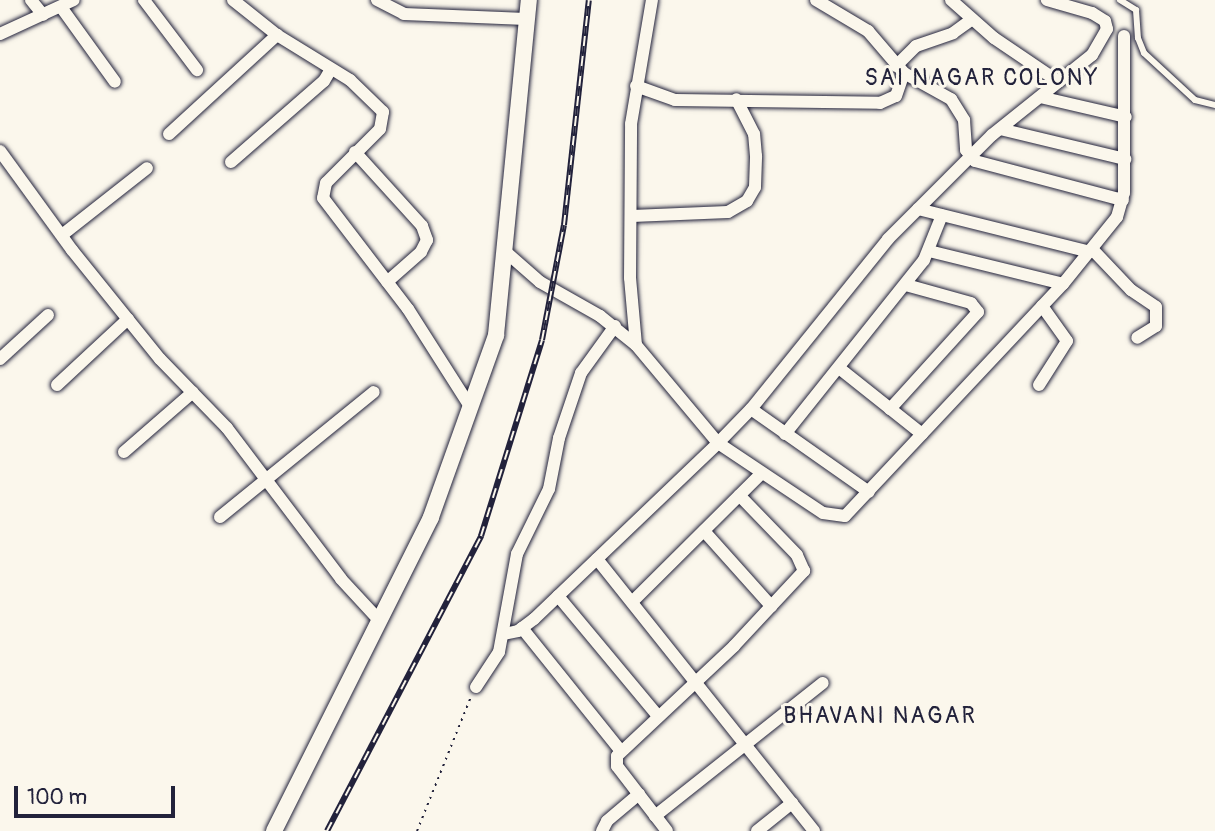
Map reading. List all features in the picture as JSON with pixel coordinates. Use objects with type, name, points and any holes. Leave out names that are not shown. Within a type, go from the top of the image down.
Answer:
[{"type":"street","points":[[31,0],[43,15]]},
{"type":"street","points":[[0,34],[74,0]]},
{"type":"street","points":[[144,0],[197,70]]},
{"type":"street","points":[[233,0],[277,35],[374,100],[383,112],[380,129],[326,183],[323,198],[387,282],[471,408]]},
{"type":"street","points":[[377,0],[404,13],[527,19]]},
{"type":"street","points":[[274,831],[431,517],[496,335],[507,253],[529,0]]},
{"type":"street","points":[[636,345],[631,278],[631,124],[652,0]]},
{"type":"street","points":[[816,0],[868,31],[900,69],[956,104],[964,120],[970,157]]},
{"type":"street","points":[[951,0],[971,20],[1059,82]]},
{"type":"street","points":[[504,634],[522,628],[558,596],[718,443],[751,409],[864,267],[918,209],[1000,129],[1092,55],[1107,29],[1105,22],[1092,13],[1047,0]]},
{"type":"street","points":[[61,7],[115,82]]},
{"type":"street","points":[[636,86],[675,100],[880,103],[896,96],[900,69],[916,46],[953,33],[971,20]]},
{"type":"street","points":[[169,134],[277,35]]},
{"type":"street","points":[[507,253],[547,287],[615,326],[636,345],[718,443],[835,517],[849,514],[1063,284],[1117,217],[1123,200],[1125,159],[1124,37]]},
{"type":"street","points":[[231,162],[324,81],[331,69]]},
{"type":"street","points":[[1040,97],[1126,117]]},
{"type":"street","points":[[632,216],[728,212],[747,201],[755,187],[754,134],[737,99]]},
{"type":"street","points":[[1000,129],[1125,159]]},
{"type":"street","points":[[0,151],[128,319],[267,476],[341,579],[379,620]]},
{"type":"street","points":[[355,152],[422,226],[427,240],[421,252],[387,282]]},
{"type":"street","points":[[970,157],[1001,170],[1123,200]]},
{"type":"street","points":[[62,235],[147,168]]},
{"type":"street","points":[[918,209],[1091,251],[1131,290],[1156,307],[1156,326],[1137,338]]},
{"type":"street","points":[[785,435],[906,285],[929,251],[942,215]]},
{"type":"street","points":[[929,251],[1063,284]]},
{"type":"street","points":[[890,409],[978,312],[971,303],[906,285]]},
{"type":"street","points":[[1039,385],[1067,341],[1042,306]]},
{"type":"street","points":[[0,359],[48,315]]},
{"type":"street","points":[[57,385],[128,319]]},
{"type":"street","points":[[476,687],[504,634],[517,554],[549,489],[578,380],[590,355],[615,326]]},
{"type":"street","points":[[839,369],[922,434]]},
{"type":"street","points":[[124,452],[193,392]]},
{"type":"street","points":[[220,517],[267,476],[303,454],[374,392]]},
{"type":"street","points":[[751,409],[869,492]]},
{"type":"street","points":[[632,602],[762,473]]},
{"type":"street","points":[[667,831],[617,765],[621,751],[696,681],[801,575],[803,563],[739,495]]},
{"type":"street","points":[[704,531],[771,606]]},
{"type":"street","points":[[597,559],[814,831]]},
{"type":"street","points":[[558,596],[658,716]]},
{"type":"street","points":[[522,628],[621,751]]},
{"type":"street","points":[[655,816],[823,683]]},
{"type":"street","points":[[602,831],[607,821],[639,794]]},
{"type":"street","points":[[757,831],[792,803]]},
{"type":"lane","points":[[1120,0],[1136,10],[1138,38],[1144,53],[1195,100],[1215,105]]},
{"type":"path","points":[[417,831],[454,727],[476,687]]},
{"type":"railway","points":[[327,831],[481,536],[542,340],[564,225],[589,0]]},
{"type":"district","name":"SAI NAGAR COLONY","points":[[982,78]]},
{"type":"district","name":"BHAVANI NAGAR","points":[[880,716]]}]
